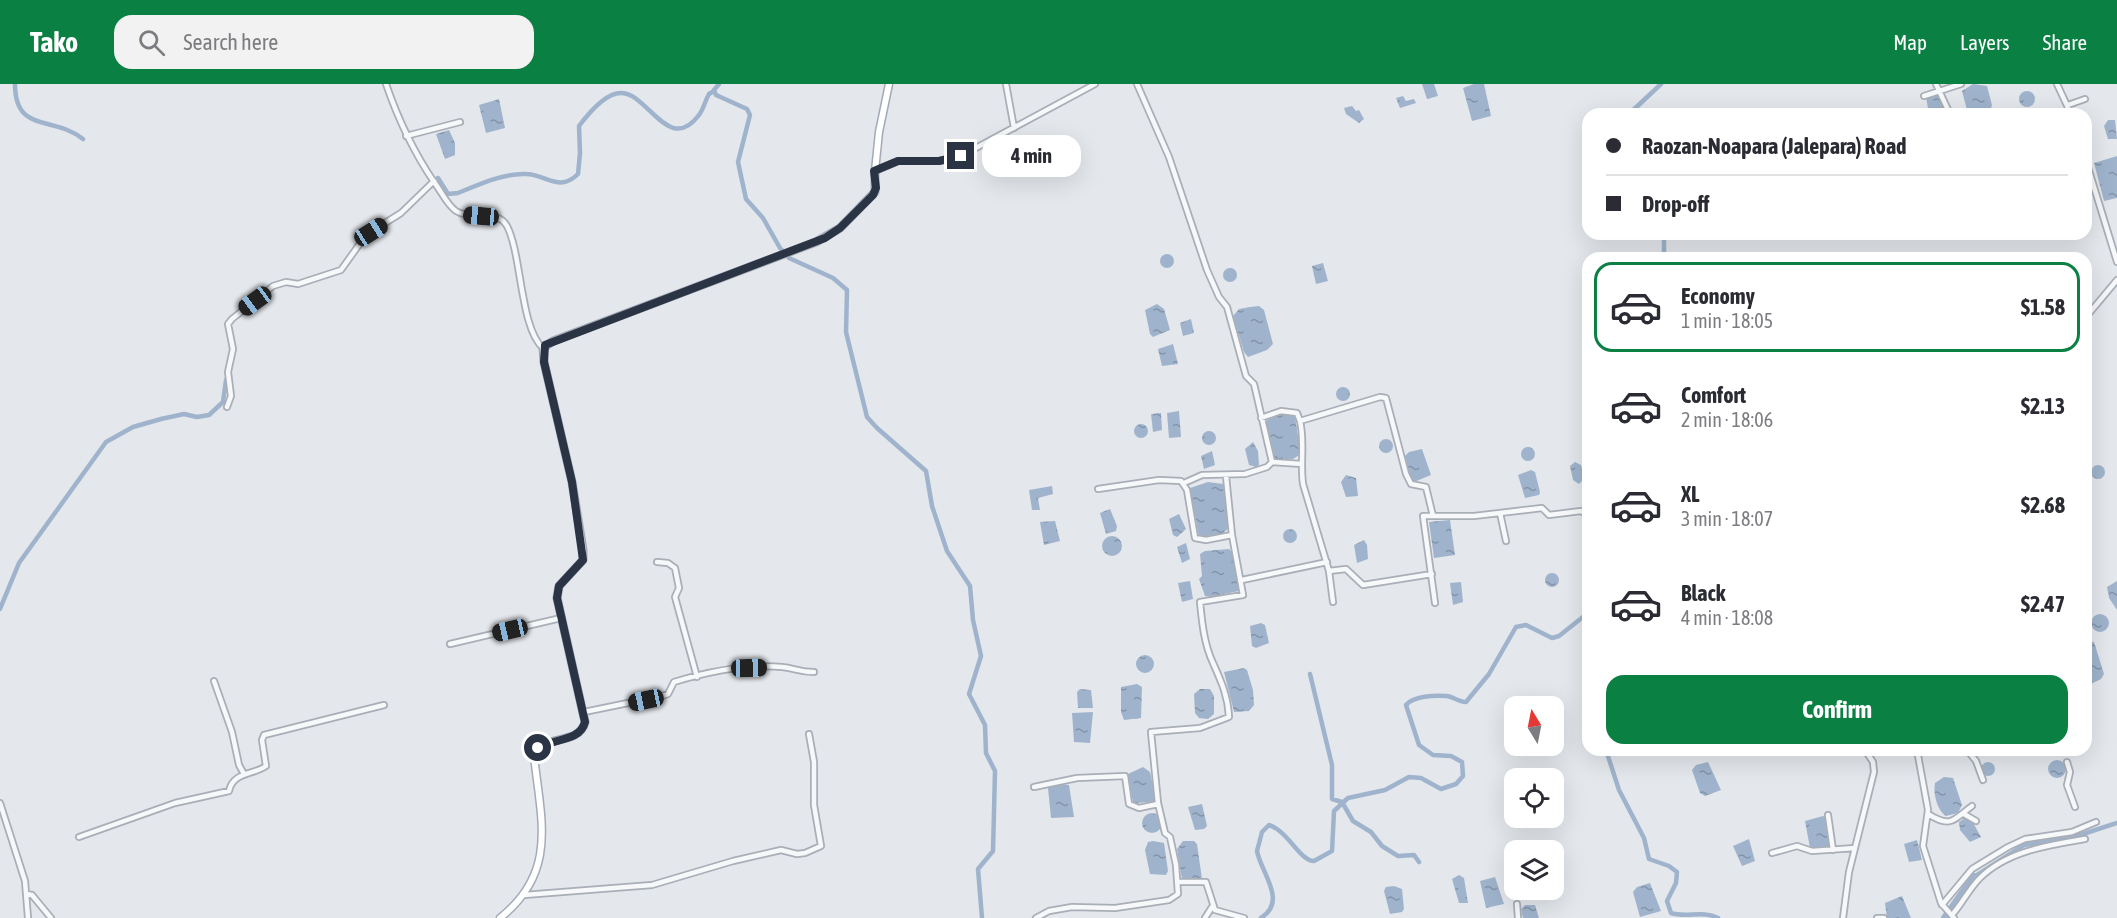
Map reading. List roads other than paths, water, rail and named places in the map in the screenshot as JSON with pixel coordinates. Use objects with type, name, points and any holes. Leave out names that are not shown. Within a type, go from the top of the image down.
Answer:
[{"type":"main road","points":[[500,918],[524,895],[538,870],[543,839],[535,750],[542,745],[580,732],[585,725],[584,712],[557,598],[559,586],[583,560],[583,550],[572,482],[544,362],[543,348],[548,343],[825,238],[840,228],[873,195],[876,188],[875,175],[889,84]]},
{"type":"street","points":[[386,84],[413,150],[459,213],[496,217],[504,222],[511,237],[531,326],[543,348]]},
{"type":"street","points":[[1006,84],[1014,128]]},
{"type":"street","points":[[875,175],[898,161],[927,162],[956,158],[1095,84]]},
{"type":"street","points":[[1137,84],[1169,157],[1207,270],[1227,307],[1246,376],[1254,384],[1272,462]]},
{"type":"street","points":[[1936,84],[1947,108]]},
{"type":"street","points":[[1924,96],[1961,84]]},
{"type":"street","points":[[2057,84],[2069,108]]},
{"type":"street","points":[[2068,105],[2085,99]]},
{"type":"street","points":[[406,136],[460,122]]},
{"type":"street","points":[[227,407],[231,396],[228,372],[233,349],[228,324],[232,319],[273,286],[286,282],[298,284],[341,270],[366,235],[401,213],[434,181]]},
{"type":"street","points":[[2092,181],[2117,262]]},
{"type":"street","points":[[2092,310],[2117,280]]},
{"type":"street","points":[[1300,421],[1380,397],[1386,398],[1406,474],[1411,484],[1426,487],[1433,516]]},
{"type":"street","points":[[1261,418],[1286,411],[1297,413],[1304,447],[1303,484],[1327,562],[1334,602]]},
{"type":"street","points":[[1098,489],[1159,480],[1175,479],[1184,483],[1202,475],[1220,473],[1226,476],[1245,474],[1267,467],[1272,462],[1302,464]]},
{"type":"street","points":[[1036,918],[1049,911],[1072,907],[1115,908],[1174,899],[1178,894],[1170,837],[1165,833],[1158,804],[1151,732],[1200,728],[1229,717],[1221,677],[1212,662],[1206,644],[1200,602],[1243,595],[1232,535],[1226,476]]},
{"type":"street","points":[[1184,483],[1195,538],[1206,540],[1232,535]]},
{"type":"street","points":[[1435,603],[1423,516],[1500,513],[1542,508],[1549,515],[1582,512]]},
{"type":"street","points":[[1500,513],[1506,541]]},
{"type":"street","points":[[657,562],[668,563],[675,568],[679,588],[675,597],[697,677]]},
{"type":"street","points":[[1242,580],[1327,562]]},
{"type":"street","points":[[1329,571],[1346,569],[1363,585],[1432,574]]},
{"type":"street","points":[[450,644],[561,618]]},
{"type":"street","points":[[584,712],[662,696],[668,694],[675,682],[697,677],[749,668],[783,667],[798,672],[813,672]]},
{"type":"street","points":[[214,681],[232,732],[239,765],[244,774]]},
{"type":"street","points":[[79,837],[175,803],[225,793],[232,782],[244,774],[266,766],[262,740],[264,735],[384,705]]},
{"type":"street","points":[[524,895],[652,885],[755,855],[781,850],[797,854],[821,846],[814,805],[814,762],[809,734]]},
{"type":"street","points":[[1843,918],[1848,872],[1874,772],[1873,762],[1869,756]]},
{"type":"street","points":[[1918,756],[1928,814],[1922,843],[1943,906],[1952,916],[1981,878],[2011,858],[2032,849],[2085,840]]},
{"type":"street","points":[[1972,756],[1983,780]]},
{"type":"street","points":[[2067,762],[2070,772],[2067,785],[2075,807]]},
{"type":"street","points":[[1034,787],[1077,778],[1125,776],[1129,804],[1139,807],[1158,804]]},
{"type":"street","points":[[0,803],[27,894],[28,918]]},
{"type":"street","points":[[1928,814],[1948,822],[1955,821],[1972,806]]},
{"type":"street","points":[[1964,814],[1976,821]]},
{"type":"street","points":[[1828,815],[1833,850]]},
{"type":"street","points":[[1943,906],[1972,870],[2008,847],[2025,839],[2072,832],[2096,822]]},
{"type":"street","points":[[1772,853],[1797,846],[1812,851],[1855,848]]},
{"type":"street","points":[[1178,882],[1206,882],[1212,907],[1205,918]]},
{"type":"street","points":[[27,894],[32,895],[51,918]]},
{"type":"street","points":[[1517,904],[1518,918]]},
{"type":"street","points":[[1212,907],[1244,918]]},
{"type":"street","points":[[1877,918],[1884,918]]},
{"type":"water","points":[[1422,84],[1434,84],[1438,96],[1427,99]]},
{"type":"water","points":[[1474,84],[1484,84],[1491,116],[1472,121],[1463,88]]},
{"type":"water","points":[[1973,84],[1987,86],[1991,108],[1966,108],[1962,91]]},
{"type":"water","points":[[2024,91],[2030,91],[2035,99],[2033,105],[2024,107],[2019,102],[2019,96]]},
{"type":"water","points":[[1940,95],[1945,108],[1928,108],[1926,97]]},
{"type":"water","points":[[1403,96],[1406,101],[1414,99],[1416,103],[1400,108],[1396,98]]},
{"type":"water","points":[[499,99],[505,128],[486,133],[479,105]]},
{"type":"water","points":[[1352,106],[1356,111],[1359,110],[1364,119],[1359,123],[1346,114],[1344,108]]},
{"type":"water","points":[[2108,120],[2115,120],[2117,139],[2108,139],[2104,126]]},
{"type":"water","points":[[449,130],[455,143],[455,155],[445,159],[436,134]]},
{"type":"water","points":[[2117,156],[2117,198],[2104,201],[2094,163]]},
{"type":"water","points":[[1164,254],[1170,254],[1174,261],[1170,268],[1164,268],[1160,264],[1160,258]]},
{"type":"water","points":[[1323,263],[1328,281],[1316,284],[1312,266]]},
{"type":"water","points":[[1227,268],[1233,268],[1237,275],[1233,282],[1227,282],[1223,278],[1223,272]]},
{"type":"water","points":[[1157,304],[1164,309],[1170,330],[1153,337],[1150,334],[1145,310]]},
{"type":"water","points":[[1259,306],[1264,310],[1273,344],[1267,350],[1248,357],[1244,352],[1233,316],[1239,309]]},
{"type":"water","points":[[1191,319],[1194,333],[1183,336],[1180,323]]},
{"type":"water","points":[[1173,344],[1178,364],[1162,366],[1158,349]]},
{"type":"water","points":[[1343,387],[1348,389],[1350,394],[1348,399],[1343,401],[1338,399],[1336,394],[1338,389]]},
{"type":"water","points":[[1179,411],[1181,437],[1169,438],[1167,413]]},
{"type":"water","points":[[1161,413],[1162,430],[1153,432],[1151,414]]},
{"type":"water","points":[[1280,414],[1294,414],[1295,417],[1301,454],[1293,459],[1275,459],[1266,421]]},
{"type":"water","points":[[1141,424],[1146,426],[1148,431],[1146,436],[1141,438],[1136,436],[1134,431],[1136,426]]},
{"type":"water","points":[[1206,431],[1212,431],[1216,438],[1212,445],[1206,445],[1202,441],[1202,435]]},
{"type":"water","points":[[1383,439],[1389,439],[1393,446],[1389,453],[1383,453],[1379,449],[1379,443]]},
{"type":"water","points":[[1253,442],[1258,451],[1259,465],[1257,467],[1249,465],[1245,449]]},
{"type":"water","points":[[1525,447],[1531,447],[1535,454],[1531,461],[1525,461],[1521,457],[1521,451]]},
{"type":"water","points":[[1422,449],[1431,475],[1414,482],[1405,456],[1409,452]]},
{"type":"water","points":[[1212,451],[1215,465],[1204,469],[1201,456]]},
{"type":"water","points":[[1575,462],[1581,465],[1582,481],[1579,484],[1573,480],[1570,466]]},
{"type":"water","points":[[2098,465],[2104,469],[2103,477],[2098,479],[2093,477],[2093,467]]},
{"type":"water","points":[[1531,470],[1535,472],[1540,492],[1539,495],[1525,498],[1518,475]]},
{"type":"water","points":[[1346,475],[1356,478],[1358,496],[1346,497],[1341,482]]},
{"type":"water","points":[[1208,482],[1223,484],[1229,528],[1222,534],[1199,537],[1190,488]]},
{"type":"water","points":[[1052,486],[1053,494],[1038,498],[1040,510],[1032,510],[1029,490]]},
{"type":"water","points":[[1110,509],[1117,526],[1116,531],[1106,534],[1100,513]]},
{"type":"water","points":[[1179,514],[1186,529],[1177,537],[1173,535],[1169,519]]},
{"type":"water","points":[[1450,520],[1455,555],[1434,558],[1429,522]]},
{"type":"water","points":[[1055,521],[1060,541],[1044,545],[1040,522]]},
{"type":"water","points":[[1287,529],[1293,529],[1297,536],[1293,543],[1287,543],[1283,539],[1283,533]]},
{"type":"water","points":[[1112,536],[1119,539],[1122,546],[1119,553],[1112,556],[1105,553],[1102,546],[1105,539]]},
{"type":"water","points":[[1364,540],[1367,545],[1368,559],[1357,563],[1354,545]]},
{"type":"water","points":[[1186,543],[1190,559],[1182,563],[1177,547]]},
{"type":"water","points":[[1229,549],[1234,554],[1239,591],[1205,596],[1199,579],[1202,576],[1200,554],[1205,551]]},
{"type":"water","points":[[1552,573],[1557,575],[1559,580],[1557,585],[1552,587],[1547,585],[1545,580],[1547,575]]},
{"type":"water","points":[[1190,581],[1193,599],[1182,602],[1178,583]]},
{"type":"water","points":[[2117,581],[2117,610],[2109,598],[2107,587]]},
{"type":"water","points":[[1461,582],[1463,602],[1453,605],[1450,583]]},
{"type":"water","points":[[2097,615],[2103,615],[2108,620],[2108,626],[2103,631],[2097,631],[2092,626],[2092,620]]},
{"type":"water","points":[[1261,623],[1265,625],[1269,643],[1256,648],[1252,646],[1250,626]]},
{"type":"water","points":[[2092,642],[2104,674],[2101,679],[2092,684]]},
{"type":"water","points":[[1145,655],[1153,660],[1154,664],[1149,672],[1145,673],[1137,668],[1136,664],[1141,656]]},
{"type":"water","points":[[1244,668],[1247,670],[1253,690],[1254,705],[1249,711],[1234,712],[1224,672]]},
{"type":"water","points":[[1137,684],[1142,687],[1141,718],[1124,720],[1121,712],[1121,687]]},
{"type":"water","points":[[1080,689],[1091,690],[1093,708],[1078,708],[1077,692]]},
{"type":"water","points":[[1200,689],[1210,689],[1214,696],[1214,714],[1208,719],[1199,718],[1195,713],[1194,694]]},
{"type":"water","points":[[1093,712],[1090,743],[1074,742],[1072,713]]},
{"type":"water","points":[[2057,760],[2063,763],[2066,769],[2063,775],[2057,778],[2051,775],[2048,769],[2051,763]]},
{"type":"water","points":[[1708,762],[1721,790],[1705,796],[1700,793],[1692,770],[1696,765]]},
{"type":"water","points":[[1985,762],[1991,762],[1995,769],[1991,776],[1985,776],[1981,772],[1981,766]]},
{"type":"water","points":[[1143,767],[1150,772],[1156,798],[1153,802],[1133,803],[1128,774]]},
{"type":"water","points":[[1944,777],[1953,778],[1962,805],[1958,813],[1946,816],[1938,806],[1935,792],[1935,783]]},
{"type":"water","points":[[1054,784],[1069,785],[1074,817],[1051,818],[1048,788]]},
{"type":"water","points":[[1202,804],[1207,826],[1204,829],[1195,830],[1188,807]]},
{"type":"water","points":[[1148,813],[1156,813],[1162,819],[1162,827],[1156,833],[1148,833],[1142,827],[1142,819]]},
{"type":"water","points":[[1823,816],[1829,846],[1810,848],[1805,821]]},
{"type":"water","points":[[1965,818],[1971,819],[1981,837],[1970,842],[1960,830],[1959,822]]},
{"type":"water","points":[[1749,839],[1755,861],[1742,866],[1733,846]]},
{"type":"water","points":[[1917,840],[1922,860],[1909,862],[1904,844]]},
{"type":"water","points":[[1183,841],[1194,841],[1197,844],[1202,879],[1182,880],[1177,849]]},
{"type":"water","points":[[1148,842],[1164,843],[1168,871],[1166,875],[1150,874],[1145,850]]},
{"type":"water","points":[[1459,875],[1464,878],[1468,903],[1459,903],[1452,879]]},
{"type":"water","points":[[1495,877],[1504,904],[1486,908],[1480,881]]},
{"type":"water","points":[[1650,883],[1661,911],[1640,917],[1633,892],[1637,887]]},
{"type":"water","points":[[1394,886],[1402,889],[1404,909],[1402,912],[1390,914],[1384,891],[1386,887]]},
{"type":"water","points":[[1902,896],[1911,918],[1887,918],[1885,903]]},
{"type":"water","points":[[1525,905],[1535,905],[1539,918],[1523,918],[1521,909]]},
{"type":"waterway","points":[[15,84],[21,110],[29,117],[60,127],[83,139]]},
{"type":"waterway","points":[[719,84],[714,90],[716,95],[747,109],[750,115],[738,162],[746,199],[763,218],[780,248],[789,258],[833,278],[847,290],[846,332],[867,417],[926,471],[932,506],[947,551],[970,586],[973,620],[981,656],[969,694],[985,725],[986,753],[995,771],[993,851],[978,869],[982,918]]},
{"type":"waterway","points":[[1635,108],[1661,84]]},
{"type":"waterway","points":[[438,178],[448,194],[458,193],[491,180],[517,174],[565,182],[578,174],[579,126],[598,105],[610,96],[622,93],[632,96],[668,126],[678,129],[688,126],[699,115],[709,94],[714,91]]},
{"type":"waterway","points":[[1664,240],[1664,252]]},
{"type":"waterway","points":[[0,609],[19,563],[106,442],[133,427],[161,419],[184,414],[197,417],[209,415],[223,402],[226,380]]},
{"type":"waterway","points":[[1261,918],[1269,911],[1273,895],[1257,851],[1262,832],[1269,825],[1282,833],[1304,856],[1314,861],[1332,851],[1334,811],[1348,798],[1385,790],[1409,777],[1421,778],[1441,789],[1456,784],[1463,776],[1462,762],[1451,756],[1433,755],[1419,745],[1406,705],[1419,698],[1437,696],[1447,696],[1466,702],[1489,674],[1516,627],[1526,625],[1552,638],[1559,636],[1582,618]]},
{"type":"waterway","points":[[1310,674],[1332,765],[1332,799],[1342,802],[1353,821],[1371,832],[1382,846],[1398,856],[1414,855],[1419,862]]},
{"type":"waterway","points":[[1608,756],[1619,790],[1644,838],[1649,859],[1669,866],[1677,872],[1676,883],[1667,901],[1671,913],[1718,918]]},
{"type":"waterway","points":[[1974,877],[2024,845],[2071,838],[2117,823]]},
{"type":"waterway","points":[[1945,918],[1974,877]]}]
